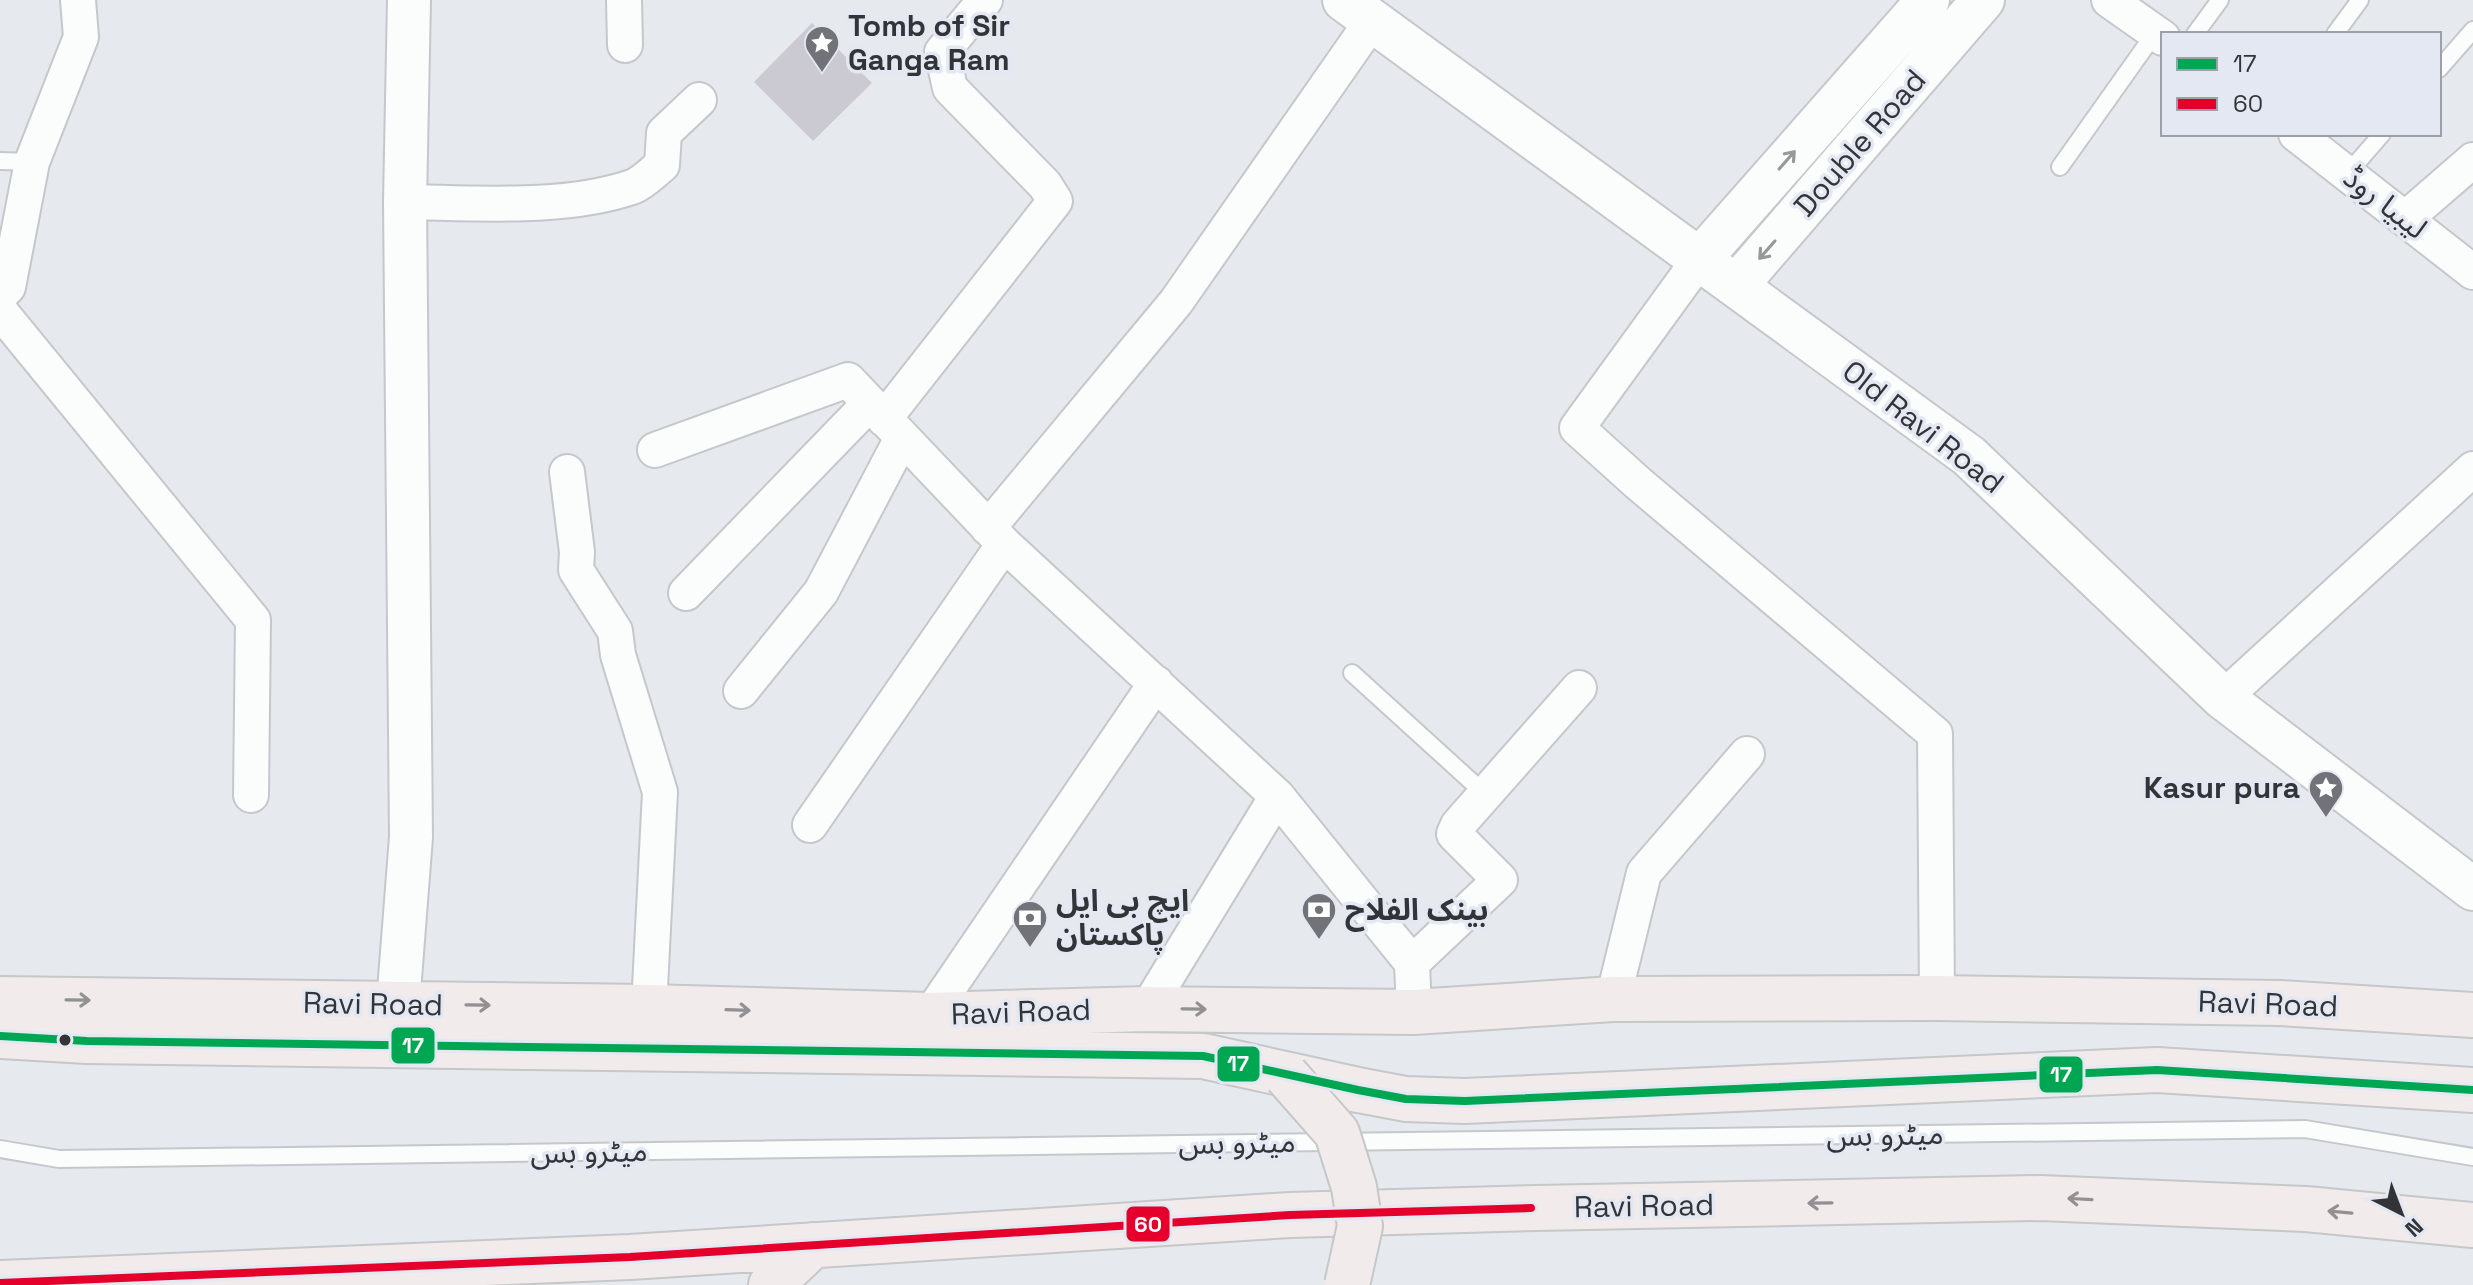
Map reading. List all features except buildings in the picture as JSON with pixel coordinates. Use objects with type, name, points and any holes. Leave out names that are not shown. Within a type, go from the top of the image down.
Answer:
[{"type":"main road","name":"Ravi Road","points":[[4,1026],[398,1004],[930,1015],[1147,1009],[1414,1012],[1613,999],[1937,998],[2280,1003],[2473,1015]]},
{"type":"main road","points":[[4,1026],[1142,1054],[1224,1059],[1406,1099],[1465,1101],[2157,1070],[2473,1090]]},
{"type":"main road","points":[[1286,1075],[1337,1133],[1354,1187],[1360,1226],[1347,1285]]},
{"type":"main road","name":"Ravi Road","points":[[0,1283],[630,1257],[1290,1215],[2040,1198],[2306,1209],[2473,1225]]},
{"type":"main road","points":[[771,1285],[813,1245]]},
{"type":"street","points":[[0,295],[8,287],[16,162],[81,37],[78,0]]},
{"type":"street","points":[[398,1004],[411,837],[405,202],[409,0]]},
{"type":"street","points":[[624,0],[625,45]]},
{"type":"street","points":[[686,593],[885,420],[1055,201],[1045,185],[950,88],[942,52],[985,0]]},
{"type":"street","name":"Double Road","points":[[1699,260],[1928,0]]},
{"type":"street","name":"Double Road","points":[[1736,286],[1983,0]]},
{"type":"street","points":[[2109,0],[2159,36]]},
{"type":"street","points":[[810,825],[996,536],[1176,302],[1358,10]]},
{"type":"street","name":"Old Ravi Road","points":[[1358,10],[1969,456],[2223,698],[2473,889]]},
{"type":"street","points":[[405,202],[514,203],[596,195],[635,186],[662,165],[664,133],[699,100]]},
{"type":"street","name":"لیبیا روڈ","points":[[2299,136],[2473,272]]},
{"type":"street","points":[[2405,219],[2473,160]]},
{"type":"street","points":[[1699,260],[1577,428],[1935,734],[1937,998]]},
{"type":"street","points":[[0,311],[253,620],[251,795]]},
{"type":"street","points":[[655,450],[848,380],[996,536],[1277,796],[1412,963],[1414,1012]]},
{"type":"street","points":[[741,691],[821,592],[885,420]]},
{"type":"street","points":[[2223,698],[2473,469]]},
{"type":"street","points":[[567,472],[577,552],[576,570],[615,631],[618,655],[660,792],[649,1007]]},
{"type":"street","points":[[930,1015],[1156,683]]},
{"type":"street","points":[[1412,963],[1500,880],[1454,834],[1484,793],[1579,688]]},
{"type":"street","points":[[1613,999],[1644,873],[1747,754]]},
{"type":"street","points":[[1147,1009],[1277,796]]},
{"type":"lane","points":[[2196,32],[2220,0]]},
{"type":"lane","points":[[2336,32],[2360,0]]},
{"type":"lane","points":[[2441,67],[2473,30]]},
{"type":"lane","points":[[2060,167],[2159,36]]},
{"type":"lane","points":[[2348,173],[2380,136]]},
{"type":"lane","points":[[1352,673],[1484,793]]},
{"type":"lane","name":"میٹرو بس","points":[[0,1149],[59,1159],[2305,1129],[2473,1157]]},
{"type":"transit line","name":"17","points":[[0,1036],[87,1041],[1203,1056],[1406,1099],[1465,1101],[2157,1070],[2473,1090]]},
{"type":"transit line","name":"60","points":[[0,1283],[630,1257],[1290,1215],[1531,1208]]},
{"type":"place","name":"Tomb of Sir Ganga Ram","points":[[822,74]]},
{"type":"place","name":"Kasur pura","points":[[2326,819]]},
{"type":"place","name":"بینک الفلاح","points":[[1319,941]]},
{"type":"place","name":"ایچ بی ایل پاکستان","points":[[1030,949]]}]
